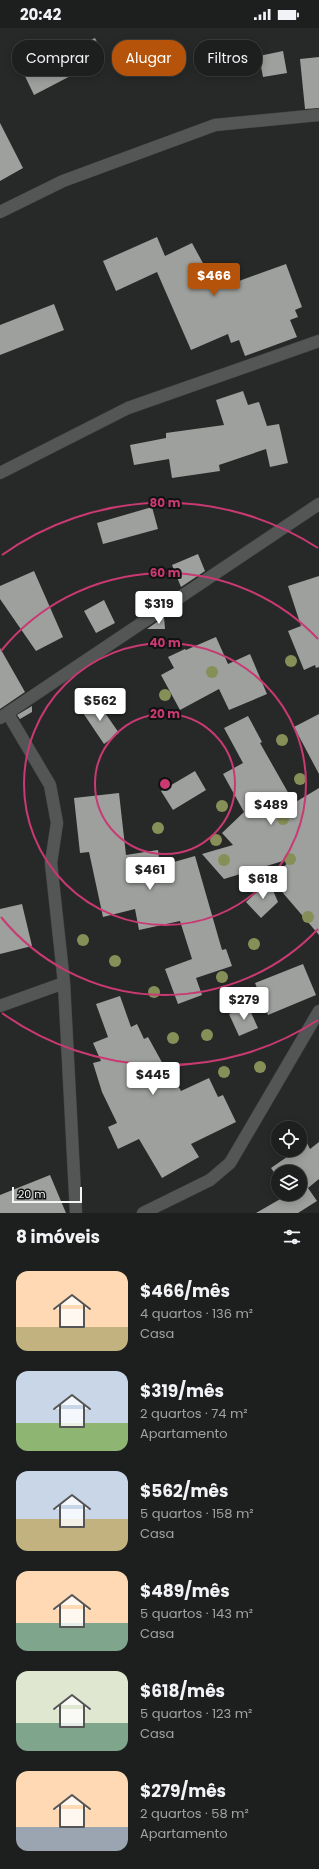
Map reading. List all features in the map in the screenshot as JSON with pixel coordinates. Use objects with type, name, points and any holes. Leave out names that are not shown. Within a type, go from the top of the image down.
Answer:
[{"type":"street","points":[[0,212],[63,181],[215,124],[319,115]]},
{"type":"street","points":[[0,473],[128,408],[319,341]]},
{"type":"street","points":[[76,1213],[64,983],[51,863],[57,823],[50,785],[4,716],[319,504]]},
{"type":"street","points":[[0,1006],[64,983]]},
{"type":"street","points":[[143,1213],[210,1180],[230,1162],[319,1011]]},
{"type":"building","points":[[283,51],[287,73],[263,77],[262,55]]},
{"type":"building","points":[[319,57],[319,108],[305,109],[300,59]]},
{"type":"building","points":[[25,76],[70,76],[34,95]]},
{"type":"building","points":[[0,123],[23,168],[0,181]]},
{"type":"building","points":[[157,237],[165,256],[192,243],[217,289],[286,264],[302,307],[295,310],[298,317],[290,320],[297,337],[245,356],[239,340],[231,343],[228,334],[191,350],[157,272],[116,291],[103,261]]},
{"type":"building","points":[[54,304],[64,330],[0,355],[0,325]]},
{"type":"building","points":[[243,391],[248,405],[259,402],[267,426],[279,424],[288,463],[270,467],[266,449],[219,465],[220,471],[172,478],[169,459],[134,465],[130,445],[166,438],[166,433],[224,425],[216,400]]},
{"type":"building","points":[[152,507],[158,529],[103,544],[97,523]]},
{"type":"building","points":[[198,554],[205,571],[181,587],[172,565]]},
{"type":"building","points":[[34,571],[63,637],[36,651],[0,599],[0,586]]},
{"type":"building","points":[[319,576],[319,667],[316,668],[315,665],[304,670],[288,631],[301,626],[288,586]]},
{"type":"building","points":[[104,600],[115,623],[96,633],[84,611]]},
{"type":"building","points":[[164,617],[165,629],[147,629]]},
{"type":"building","points":[[216,637],[228,664],[250,654],[267,694],[229,710],[219,689],[180,710],[161,675],[174,668],[168,657]]},
{"type":"building","points":[[0,648],[25,692],[0,709]]},
{"type":"building","points":[[96,700],[119,733],[104,744],[81,710]]},
{"type":"building","points":[[32,706],[32,712],[20,719],[17,715]]},
{"type":"building","points":[[319,714],[319,774],[294,727]]},
{"type":"building","points":[[248,716],[262,742],[260,743],[294,803],[319,788],[319,935],[271,879],[293,858],[224,879],[202,854],[233,845],[222,833],[244,812],[223,774],[243,763],[224,728]]},
{"type":"building","points":[[195,771],[206,790],[173,810],[161,791]]},
{"type":"building","points":[[119,793],[126,855],[158,850],[160,866],[195,856],[222,950],[226,949],[232,966],[196,978],[202,995],[178,1004],[165,969],[192,959],[180,921],[139,930],[135,909],[103,917],[89,852],[80,853],[74,798]]},
{"type":"building","points":[[269,881],[278,902],[261,918],[246,902]]},
{"type":"building","points":[[22,904],[32,946],[0,954],[0,909]]},
{"type":"building","points":[[303,964],[316,995],[268,1015],[255,983]]},
{"type":"building","points":[[120,996],[131,1027],[137,1024],[144,1039],[148,1037],[169,1075],[171,1074],[181,1091],[209,1078],[218,1097],[223,1095],[236,1122],[191,1144],[199,1157],[162,1178],[139,1139],[118,1149],[108,1127],[117,1123],[102,1092],[93,1063],[101,1061],[93,1043],[108,1037],[96,1004]]},
{"type":"building","points":[[248,1006],[258,1028],[239,1036],[229,1014]]},
{"type":"building","points":[[319,1142],[319,1179],[308,1188],[317,1201],[298,1213],[256,1213],[277,1201],[307,1201],[307,1165],[275,1165],[287,1157],[307,1157],[307,1143],[310,1149]]},
{"type":"building","points":[[50,1175],[66,1213],[0,1213],[0,1195]]}]
